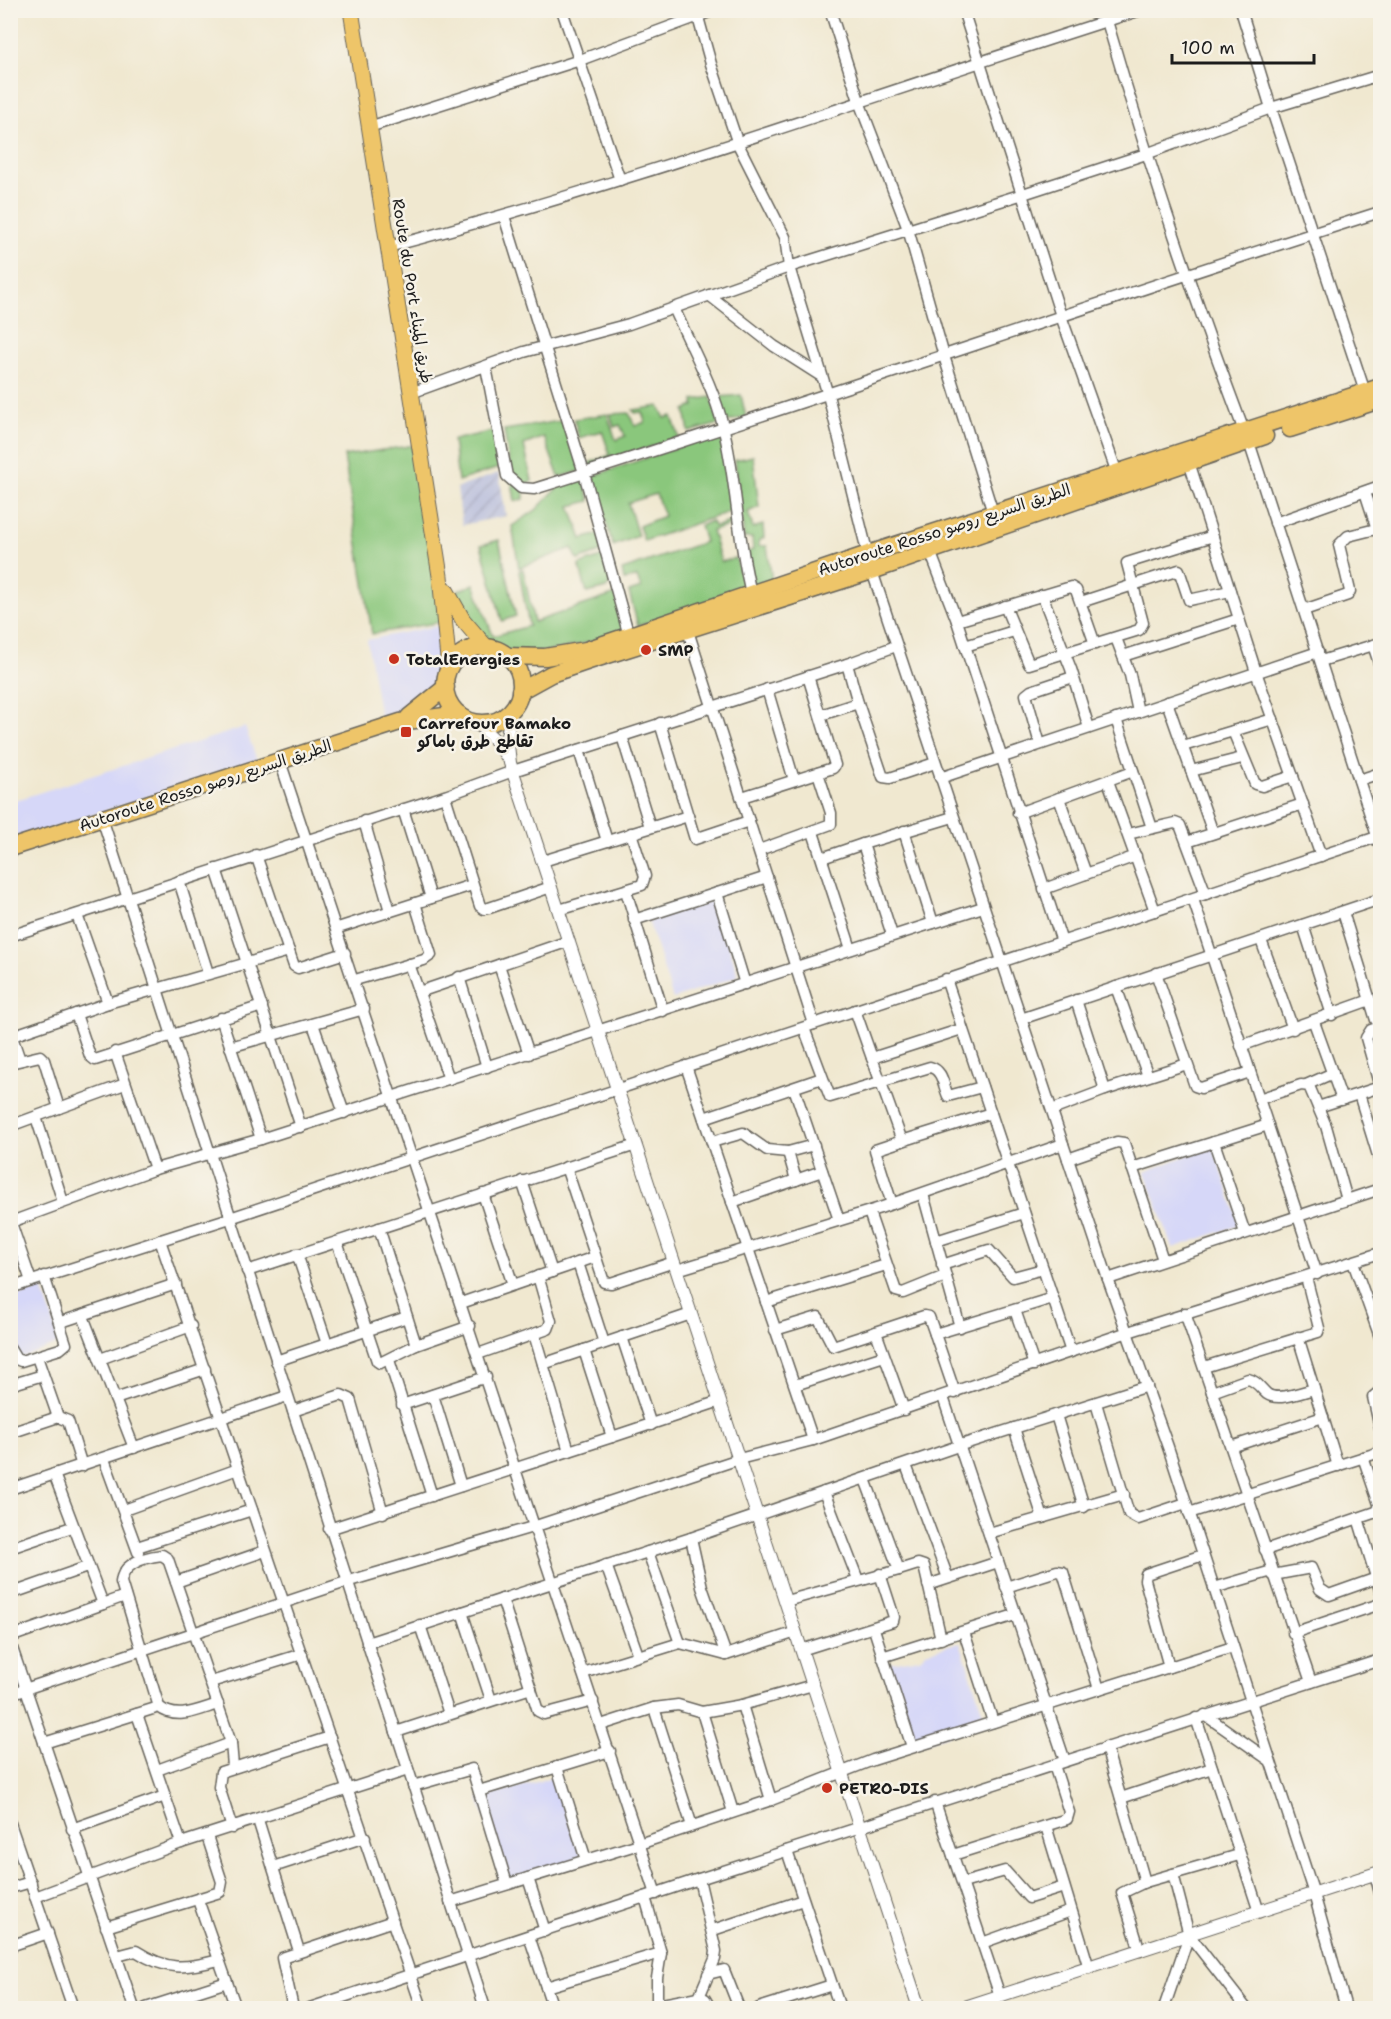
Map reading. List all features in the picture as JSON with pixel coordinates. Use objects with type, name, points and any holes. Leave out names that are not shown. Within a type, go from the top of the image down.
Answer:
[{"type":"highway","name":"Autoroute Rosso الطريق السريع روصو","points":[[506,656],[537,658],[560,655],[629,636],[993,513],[1117,473],[1246,436],[1375,393]]},
{"type":"highway","name":"Autoroute Rosso الطريق السريع روصو","points":[[520,691],[560,671],[872,571],[1189,462],[1246,436]]},
{"type":"highway","points":[[487,648],[506,656],[519,674],[520,691],[512,710],[498,720],[477,723],[459,714],[450,702],[446,687],[449,669],[465,652],[487,648]]},
{"type":"highway","name":"Autoroute Rosso الطريق السريع روصو","points":[[400,722],[418,712],[446,687]]},
{"type":"highway","name":"Autoroute Rosso الطريق السريع روصو","points":[[10,848],[400,722],[459,714]]},
{"type":"main road","name":"Route du Port طريق الميناء","points":[[351,10],[440,576],[449,669]]},
{"type":"main road","name":"Route du Port طريق الميناء","points":[[440,576],[455,609],[487,648]]},
{"type":"street","points":[[562,10],[620,180]]},
{"type":"street","points":[[369,127],[580,60],[697,13],[715,10]]},
{"type":"street","points":[[830,10],[860,104],[908,229],[944,356],[993,513]]},
{"type":"street","points":[[963,10],[1061,316],[1117,473]]},
{"type":"street","points":[[388,247],[504,216],[738,144],[860,104],[1107,16],[1141,10]]},
{"type":"street","points":[[1241,10],[1312,234],[1375,393]]},
{"type":"street","points":[[697,13],[711,64],[738,144],[785,237],[789,267],[828,396],[872,571],[1108,1279],[1188,1508],[1314,1894],[1346,2008]]},
{"type":"street","points":[[10,1288],[230,1218],[1321,856],[1380,840],[1246,436],[1185,274],[1146,154],[1107,16]]},
{"type":"street","points":[[411,393],[545,346],[609,331],[789,267],[1023,194],[1146,154],[1271,108],[1380,75]]},
{"type":"street","points":[[486,367],[505,469],[510,481],[527,489],[828,396],[1185,274],[1380,212]]},
{"type":"street","points":[[504,216],[584,473],[629,636]]},
{"type":"street","points":[[709,295],[774,346],[822,376]]},
{"type":"street","points":[[674,308],[712,391],[723,428],[730,459],[738,537],[751,593]]},
{"type":"street","points":[[1189,462],[1256,672],[1321,856]]},
{"type":"street","points":[[1275,523],[1380,486]]},
{"type":"street","points":[[1304,610],[1348,596],[1350,591],[1339,544],[1348,536],[1379,528],[1365,492]]},
{"type":"street","points":[[1005,606],[1029,664],[1116,638],[1139,630],[1143,625],[1126,567],[1130,561],[1213,536]]},
{"type":"street","points":[[930,551],[957,621],[1062,942]]},
{"type":"street","points":[[1081,602],[1179,570],[1189,600],[1195,601],[1230,591]]},
{"type":"street","points":[[957,621],[1071,587],[1076,590],[1095,644]]},
{"type":"street","points":[[1042,595],[1065,654],[1089,728]]},
{"type":"street","points":[[1123,656],[1239,619]]},
{"type":"street","points":[[688,631],[796,968],[822,1078],[828,1094],[833,1098],[930,1067],[941,1075],[948,1096],[982,1087]]},
{"type":"street","points":[[965,646],[1014,631]]},
{"type":"street","points":[[1116,638],[1138,712]]},
{"type":"street","points":[[940,778],[1256,672],[1377,644],[1380,666]]},
{"type":"street","points":[[10,936],[308,838],[445,796],[512,767],[579,750],[847,664],[896,646]]},
{"type":"street","points":[[847,664],[883,777],[890,778],[935,763]]},
{"type":"street","points":[[742,797],[818,773],[835,765],[808,676]]},
{"type":"street","points":[[1040,744],[1026,695],[1031,691],[1073,677]]},
{"type":"street","points":[[767,689],[794,780]]},
{"type":"street","points":[[1167,702],[1213,833]]},
{"type":"street","points":[[821,715],[858,703]]},
{"type":"street","points":[[512,710],[507,736],[512,767],[919,2008]]},
{"type":"street","points":[[1116,719],[1152,828]]},
{"type":"street","points":[[1183,746],[1273,719]]},
{"type":"street","points":[[477,723],[496,741],[512,767]]},
{"type":"street","points":[[660,723],[695,839],[749,821]]},
{"type":"street","points":[[1233,731],[1242,758],[1255,784],[1258,786],[1293,776]]},
{"type":"street","points":[[621,736],[650,827]]},
{"type":"street","points":[[579,750],[607,841]]},
{"type":"street","points":[[1191,771],[1242,758]]},
{"type":"street","points":[[280,761],[308,838],[470,1326],[639,1844],[661,1953],[657,2007],[699,1997],[705,2000],[710,2008]]},
{"type":"street","points":[[1018,813],[1133,771]]},
{"type":"street","points":[[759,850],[828,827],[833,819],[818,773]]},
{"type":"street","points":[[1359,780],[1380,773]]},
{"type":"street","points":[[1108,781],[1155,911]]},
{"type":"street","points":[[445,796],[480,906],[484,909],[551,887]]},
{"type":"street","points":[[1059,798],[1086,874]]},
{"type":"street","points":[[1187,842],[1303,804]]},
{"type":"street","points":[[403,809],[431,898]]},
{"type":"street","points":[[543,861],[688,816]]},
{"type":"street","points":[[822,858],[953,817]]},
{"type":"street","points":[[102,818],[207,1152],[485,2008]]},
{"type":"street","points":[[364,821],[390,911]]},
{"type":"street","points":[[1128,834],[1178,824],[1181,826],[1206,894]]},
{"type":"street","points":[[904,831],[933,923]]},
{"type":"street","points":[[813,832],[851,949]]},
{"type":"street","points":[[559,910],[642,885],[645,881],[631,833]]},
{"type":"street","points":[[862,844],[892,935]]},
{"type":"street","points":[[256,855],[296,968],[345,953]]},
{"type":"street","points":[[1044,889],[1136,856]]},
{"type":"street","points":[[216,868],[301,1127]]},
{"type":"street","points":[[634,920],[767,877]]},
{"type":"street","points":[[179,881],[208,973]]},
{"type":"street","points":[[338,928],[472,885]]},
{"type":"street","points":[[626,891],[663,1011]]},
{"type":"street","points":[[717,893],[745,984]]},
{"type":"street","points":[[1193,899],[1298,1216],[1312,1275],[1320,1328],[1315,1334],[1298,1337],[1204,1367]]},
{"type":"street","points":[[1021,1019],[1380,899]]},
{"type":"street","points":[[355,980],[428,958],[431,951],[415,903]]},
{"type":"street","points":[[31,1281],[11,1221],[155,1168],[301,1127],[983,907]]},
{"type":"street","points":[[1318,1107],[1380,1087],[1366,1038],[1371,1030],[1380,1025],[1376,1020],[1343,912]]},
{"type":"street","points":[[76,915],[108,1003]]},
{"type":"street","points":[[1303,925],[1332,1015]]},
{"type":"street","points":[[1261,940],[1293,1029]]},
{"type":"street","points":[[419,992],[569,941]]},
{"type":"street","points":[[59,1108],[44,1060],[40,1056],[33,1056],[15,1062],[11,1033],[156,988],[289,951]]},
{"type":"street","points":[[409,964],[449,1079]]},
{"type":"street","points":[[499,965],[529,1054]]},
{"type":"street","points":[[1156,973],[1195,1086],[1198,1088],[1250,1072]]},
{"type":"street","points":[[459,977],[487,1067]]},
{"type":"street","points":[[946,980],[1071,1352]]},
{"type":"street","points":[[1116,987],[1148,1076]]},
{"type":"street","points":[[1076,1000],[1105,1090]]},
{"type":"street","points":[[1241,1046],[1314,1022],[1370,1000]]},
{"type":"street","points":[[76,1014],[92,1059],[262,1006]]},
{"type":"street","points":[[230,1047],[364,1009]]},
{"type":"street","points":[[855,1010],[902,1141]]},
{"type":"street","points":[[221,1018],[261,1139]]},
{"type":"street","points":[[1314,1022],[1342,1100]]},
{"type":"street","points":[[313,1024],[344,1113]]},
{"type":"street","points":[[872,1058],[962,1029]]},
{"type":"street","points":[[115,1053],[155,1168]]},
{"type":"street","points":[[1052,1110],[1105,1090],[1187,1064]]},
{"type":"street","points":[[686,1066],[813,1440]]},
{"type":"street","points":[[1259,1099],[1306,1085],[1333,1073]]},
{"type":"street","points":[[704,1118],[822,1078]]},
{"type":"street","points":[[10,1126],[125,1084]]},
{"type":"street","points":[[1306,1085],[1318,1107],[1347,1200]]},
{"type":"street","points":[[794,1088],[839,1220]]},
{"type":"street","points":[[1359,1094],[1380,1162]]},
{"type":"street","points":[[892,1204],[875,1150],[991,1113]]},
{"type":"street","points":[[36,1117],[63,1202]]},
{"type":"street","points":[[1132,1168],[1268,1125]]},
{"type":"street","points":[[712,1142],[743,1133],[767,1149],[788,1152],[814,1145]]},
{"type":"street","points":[[1214,1142],[1245,1233]]},
{"type":"street","points":[[1068,1159],[1124,1143],[1163,1260]]},
{"type":"street","points":[[566,1167],[602,1278],[607,1283],[747,1247],[869,1212],[1063,1144]]},
{"type":"street","points":[[247,1270],[636,1145]]},
{"type":"street","points":[[788,1152],[796,1180]]},
{"type":"street","points":[[732,1202],[822,1171]]},
{"type":"street","points":[[522,1181],[552,1272]]},
{"type":"street","points":[[1108,1279],[1380,1189]]},
{"type":"street","points":[[483,1194],[513,1285]]},
{"type":"street","points":[[923,1194],[960,1327]]},
{"type":"street","points":[[869,1212],[896,1291],[903,1293],[945,1276]]},
{"type":"street","points":[[936,1241],[1024,1213]]},
{"type":"street","points":[[379,1228],[416,1345]]},
{"type":"street","points":[[160,1240],[206,1369],[265,1551],[422,2008]]},
{"type":"street","points":[[336,1242],[376,1361],[389,1360],[416,1345],[470,1326]]},
{"type":"street","points":[[942,1265],[989,1250],[1013,1277],[1043,1269]]},
{"type":"street","points":[[10,1694],[346,1582],[536,1526],[739,1459],[813,1440],[1185,1313],[1380,1253]]},
{"type":"street","points":[[297,1254],[327,1344]]},
{"type":"street","points":[[461,1303],[595,1257]]},
{"type":"street","points":[[1353,1262],[1375,1306],[1380,1333]]},
{"type":"street","points":[[578,1263],[604,1343]]},
{"type":"street","points":[[766,1302],[886,1265]]},
{"type":"street","points":[[10,1349],[16,1359],[21,1361],[64,1347],[66,1339],[44,1276]]},
{"type":"street","points":[[478,1354],[548,1329],[551,1321],[538,1276]]},
{"type":"street","points":[[61,1322],[176,1284]]},
{"type":"street","points":[[934,1334],[1053,1298]]},
{"type":"street","points":[[1015,1310],[1034,1365]]},
{"type":"street","points":[[1185,1313],[1311,1682]]},
{"type":"street","points":[[543,1364],[691,1314]]},
{"type":"street","points":[[83,1316],[134,1448]]},
{"type":"street","points":[[776,1330],[818,1317],[833,1346],[924,1316],[929,1317],[955,1393]]},
{"type":"street","points":[[276,1361],[407,1317]]},
{"type":"street","points":[[100,1359],[191,1326]]},
{"type":"street","points":[[876,1332],[904,1410]]},
{"type":"street","points":[[534,1335],[569,1451]]},
{"type":"street","points":[[622,1337],[651,1425]]},
{"type":"street","points":[[1298,1337],[1338,1466]]},
{"type":"street","points":[[584,1350],[612,1437]]},
{"type":"street","points":[[795,1385],[884,1356]]},
{"type":"street","points":[[38,1357],[58,1417]]},
{"type":"street","points":[[389,1360],[432,1496]]},
{"type":"street","points":[[115,1399],[206,1369]]},
{"type":"street","points":[[10,1385],[44,1375]]},
{"type":"street","points":[[402,1405],[486,1377]]},
{"type":"street","points":[[1212,1392],[1248,1379],[1254,1381],[1269,1396],[1279,1397],[1314,1389]]},
{"type":"street","points":[[367,1643],[691,1538],[961,1445],[1147,1386]]},
{"type":"street","points":[[1380,1391],[1372,1397],[1380,1428]]},
{"type":"street","points":[[293,1411],[340,1395],[350,1400],[383,1513]]},
{"type":"street","points":[[433,1395],[461,1486]]},
{"type":"street","points":[[10,1489],[287,1396]]},
{"type":"street","points":[[943,1397],[1047,1706],[1070,1815],[1067,1819],[953,1855]]},
{"type":"street","points":[[329,1529],[720,1401]]},
{"type":"street","points":[[1096,1403],[1129,1514],[1133,1518],[1246,1496],[1380,1452]]},
{"type":"street","points":[[1056,1415],[1084,1506]]},
{"type":"street","points":[[10,1433],[58,1417],[68,1422],[82,1466]]},
{"type":"street","points":[[1232,1447],[1323,1417]]},
{"type":"street","points":[[1014,1428],[1043,1518]]},
{"type":"street","points":[[1265,1550],[1376,1512],[1380,1507],[1364,1457]]},
{"type":"street","points":[[105,1459],[141,1560]]},
{"type":"street","points":[[906,1465],[948,1578]]},
{"type":"street","points":[[124,1510],[238,1469]]},
{"type":"street","points":[[54,1474],[87,1567],[103,1604]]},
{"type":"street","points":[[865,1479],[899,1570]]},
{"type":"street","points":[[824,1492],[858,1580]]},
{"type":"street","points":[[989,1533],[1124,1494]]},
{"type":"street","points":[[137,1547],[252,1510]]},
{"type":"street","points":[[1358,1518],[1380,1590]]},
{"type":"street","points":[[10,1548],[72,1527]]},
{"type":"street","points":[[691,1538],[702,1587],[726,1655]]},
{"type":"street","points":[[176,1582],[265,1551]]},
{"type":"street","points":[[648,1552],[680,1643]]},
{"type":"street","points":[[1168,1667],[1144,1580],[1146,1574],[1203,1555]]},
{"type":"street","points":[[218,1704],[182,1715],[166,1712],[159,1707],[125,1596],[122,1577],[128,1568],[141,1560],[166,1556],[194,1632],[211,1682],[231,1743],[233,1766]]},
{"type":"street","points":[[928,1585],[998,1562]]},
{"type":"street","points":[[606,1565],[638,1655]]},
{"type":"street","points":[[786,1601],[880,1574],[922,1565],[940,1639]]},
{"type":"street","points":[[10,1594],[87,1567]]},
{"type":"street","points":[[1214,1588],[1273,1573],[1311,1568],[1320,1589],[1329,1595],[1377,1578]]},
{"type":"street","points":[[1006,1587],[1057,1571],[1064,1572],[1099,1689]]},
{"type":"street","points":[[801,1650],[874,1629],[894,1620],[880,1574]]},
{"type":"street","points":[[125,1596],[10,1639],[134,2008]]},
{"type":"street","points":[[502,1599],[538,1711],[544,1714],[593,1701]]},
{"type":"street","points":[[1293,1633],[1380,1604]]},
{"type":"street","points":[[462,1612],[491,1701]]},
{"type":"street","points":[[882,1657],[1015,1615]]},
{"type":"street","points":[[420,1625],[449,1714]]},
{"type":"street","points":[[874,1629],[912,1748]]},
{"type":"street","points":[[584,1673],[680,1643],[726,1655],[796,1632]]},
{"type":"street","points":[[964,1632],[993,1722]]},
{"type":"street","points":[[450,1902],[639,1844],[771,1800],[912,1748],[1233,1647]]},
{"type":"street","points":[[211,1682],[302,1654]]},
{"type":"street","points":[[316,2008],[650,1895],[1380,1660]]},
{"type":"street","points":[[601,1725],[654,1708],[678,1705],[702,1712],[742,1705],[813,1685]]},
{"type":"street","points":[[396,1732],[531,1688]]},
{"type":"street","points":[[742,1705],[771,1800]]},
{"type":"street","points":[[44,1743],[159,1707]]},
{"type":"street","points":[[654,1708],[692,1826]]},
{"type":"street","points":[[702,1712],[733,1812]]},
{"type":"street","points":[[137,1714],[181,1844]]},
{"type":"street","points":[[1201,1717],[1270,1761]]},
{"type":"street","points":[[1201,1717],[1212,1768],[1259,1912]]},
{"type":"street","points":[[232,1828],[218,1776],[233,1766],[330,1737]]},
{"type":"street","points":[[157,1770],[231,1743]]},
{"type":"street","points":[[1106,1748],[1145,1882]]},
{"type":"street","points":[[479,1791],[610,1751]]},
{"type":"street","points":[[557,1767],[586,1860]]},
{"type":"street","points":[[413,1786],[469,1768],[473,1770],[507,1884]]},
{"type":"street","points":[[1121,1798],[1212,1768]]},
{"type":"street","points":[[35,1897],[181,1844],[408,1770]]},
{"type":"street","points":[[72,1829],[165,1796]]},
{"type":"street","points":[[935,1802],[1000,1996]]},
{"type":"street","points":[[258,1820],[299,1951]]},
{"type":"street","points":[[10,1823],[74,2008]]},
{"type":"street","points":[[1046,1826],[1089,1968]]},
{"type":"street","points":[[106,1927],[217,1894],[223,1886],[207,1836]]},
{"type":"street","points":[[273,1867],[364,1837]]},
{"type":"street","points":[[787,1851],[840,2008]]},
{"type":"street","points":[[1140,1951],[1122,1893],[1145,1882],[1239,1855]]},
{"type":"street","points":[[963,1883],[1005,1870],[1029,1899],[1064,1887]]},
{"type":"street","points":[[962,2008],[1378,1873],[1380,1893]]},
{"type":"street","points":[[1173,1874],[1189,1935],[1246,2008]]},
{"type":"street","points":[[528,1878],[545,1931]]},
{"type":"street","points":[[699,1879],[713,1930],[715,1959],[699,1997]]},
{"type":"street","points":[[10,1888],[31,1882]]},
{"type":"street","points":[[198,1900],[236,2008]]},
{"type":"street","points":[[713,1930],[803,1900]]},
{"type":"street","points":[[982,1943],[1071,1911]]},
{"type":"street","points":[[293,2008],[281,1959],[393,1921]]},
{"type":"street","points":[[10,1946],[48,1933]]},
{"type":"street","points":[[1164,2008],[1189,1935]]},
{"type":"street","points":[[529,1936],[553,2008]]},
{"type":"street","points":[[117,1956],[136,1951],[164,1965],[188,1968],[219,1960]]},
{"type":"street","points":[[546,1988],[661,1953]]},
{"type":"street","points":[[708,1974],[724,1970],[739,2008]]},
{"type":"street","points":[[146,2008],[227,1982]]},
{"type":"street","points":[[759,2008],[832,1985]]},
{"type":"shaded area","points":[[499,473],[506,516],[462,525],[457,488]]},
{"type":"shaded area","points":[[442,625],[444,667],[441,681],[420,703],[381,723],[367,640]]},
{"type":"shaded area","points":[[245,727],[257,760],[11,842],[10,802]]},
{"type":"shaded area","points":[[716,900],[738,976],[673,999],[648,920]]},
{"type":"shaded area","points":[[1213,1145],[1240,1225],[1173,1248],[1145,1172]]},
{"type":"shaded area","points":[[42,1288],[61,1343],[20,1358],[11,1333],[10,1299]]},
{"type":"shaded area","points":[[960,1642],[986,1722],[914,1746],[887,1664],[920,1658],[926,1652]]},
{"type":"shaded area","points":[[555,1777],[583,1859],[509,1884],[478,1798]]},
{"type":"green space","points":[[741,395],[746,417],[725,422],[719,397]]},
{"type":"green space","points":[[711,397],[719,424],[689,432],[685,410],[694,406],[694,400]]},
{"type":"green space","points":[[659,406],[665,418],[672,416],[679,437],[591,468],[589,463],[610,455],[602,431],[579,438],[574,419],[607,414],[616,440],[625,436],[620,425],[614,427],[610,414],[629,413],[635,426],[645,422],[642,412],[635,413],[633,410]]},
{"type":"green space","points":[[566,420],[582,471],[559,477],[544,437],[524,445],[532,481],[524,485],[524,499],[515,501],[504,430]]},
{"type":"green space","points":[[498,430],[502,467],[458,481],[453,440]]},
{"type":"green space","points":[[720,433],[732,511],[644,541],[639,526],[664,516],[656,494],[628,503],[638,536],[613,546],[593,476]]},
{"type":"green space","points":[[415,445],[441,622],[372,634],[344,456]]},
{"type":"green space","points":[[753,456],[759,507],[748,512],[753,528],[763,525],[764,538],[759,540],[759,546],[767,546],[772,581],[753,584],[746,552],[753,550],[752,538],[744,538],[735,460]]},
{"type":"green space","points":[[583,477],[590,501],[570,506],[582,539],[599,534],[605,550],[578,560],[572,548],[519,568],[512,526],[536,510],[558,487]]},
{"type":"green space","points":[[711,521],[715,527],[732,521],[734,524],[712,531],[721,562],[736,558],[745,590],[638,626],[629,592],[641,588],[637,577],[624,580],[622,570],[705,542],[700,526]]},
{"type":"green space","points":[[499,540],[516,616],[502,621],[481,545]]},
{"type":"green space","points":[[606,555],[614,579],[606,588],[587,593],[579,565]]},
{"type":"green space","points":[[523,569],[534,622],[619,593],[629,631],[557,650],[537,652],[519,653],[502,649],[489,642],[474,625],[453,593],[474,584],[493,636],[529,626],[519,571]]},
{"type":"place","name":"SMP","points":[[646,650]]},
{"type":"place","name":"TotalEnergies","points":[[394,659]]},
{"type":"place","name":"Carrefour Bamako تقاطع طرق باماكو","points":[[406,732]]},
{"type":"place","name":"PETRO-DIS","points":[[827,1788]]}]
